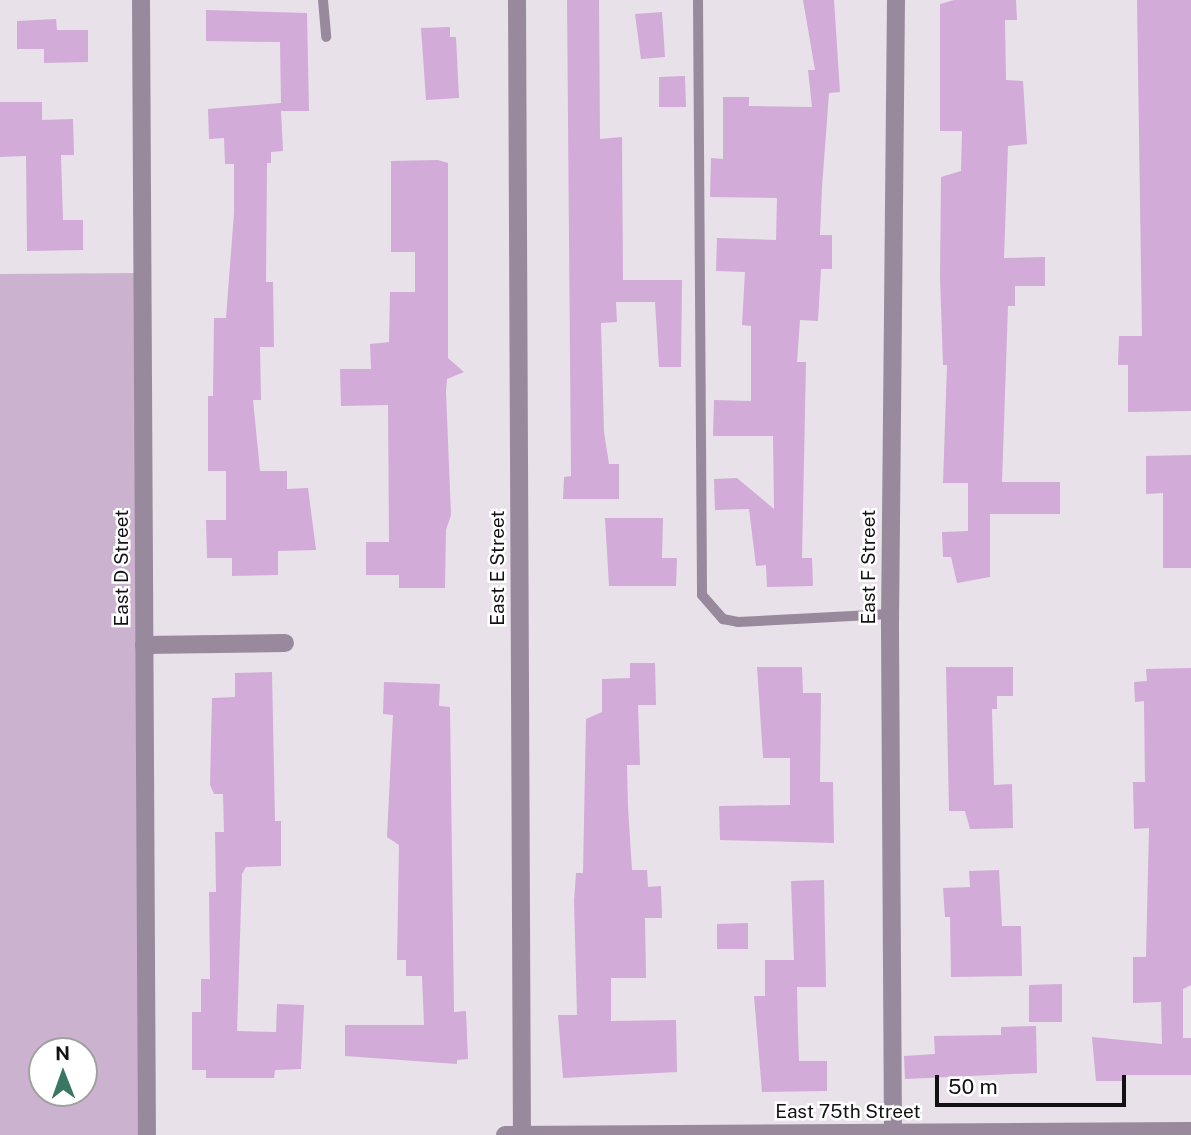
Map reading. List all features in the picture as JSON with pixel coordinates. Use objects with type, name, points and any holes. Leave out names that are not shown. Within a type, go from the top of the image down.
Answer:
[{"type":"street","name":"East D Street","points":[[141,0],[147,1135]]},
{"type":"street","name":"East E Street","points":[[517,0],[522,1135]]},
{"type":"street","name":"East F Street","points":[[893,1134],[890,614],[896,0]]},
{"type":"street","points":[[144,645],[285,643]]},
{"type":"street","name":"East 75th Street","points":[[505,1135],[1191,1131]]},
{"type":"lane","points":[[323,0],[326,37]]},
{"type":"lane","points":[[698,0],[702,595],[723,620],[738,622],[890,614]]},
{"type":"shaded area","points":[[141,273],[147,1135],[0,1135],[0,274]]},
{"type":"building","points":[[567,0],[599,0],[600,139],[622,137],[623,280],[682,280],[681,367],[659,367],[655,302],[616,302],[617,322],[601,323],[604,432],[609,464],[619,464],[619,499],[563,499],[564,477],[571,476]]},
{"type":"building","points":[[803,0],[834,0],[840,92],[829,93],[822,187],[820,235],[832,235],[832,269],[821,269],[818,321],[800,320],[797,362],[806,362],[802,558],[812,558],[813,586],[767,587],[766,565],[756,566],[749,509],[715,510],[714,479],[737,478],[774,509],[773,436],[713,436],[714,400],[751,401],[751,326],[742,325],[745,272],[716,271],[717,238],[776,240],[777,198],[710,197],[711,158],[723,159],[723,97],[749,97],[749,106],[812,107],[808,70],[815,70]]},
{"type":"building","points":[[954,0],[1016,0],[1017,20],[1005,20],[1006,80],[1023,81],[1027,144],[1008,146],[1004,258],[1045,257],[1045,286],[1015,286],[1015,306],[1008,306],[1002,482],[1060,482],[1060,514],[990,514],[990,577],[957,583],[951,557],[943,557],[942,532],[968,531],[968,483],[943,483],[947,365],[943,365],[940,277],[941,177],[961,171],[962,131],[940,131],[940,4]]},
{"type":"building","points":[[1137,0],[1191,0],[1191,411],[1128,412],[1128,365],[1118,365],[1119,336],[1142,336]]},
{"type":"building","points":[[206,10],[307,13],[309,111],[281,111],[283,151],[271,152],[271,163],[267,163],[266,282],[273,282],[274,347],[260,347],[261,400],[253,400],[260,471],[287,471],[287,489],[308,488],[316,550],[278,551],[278,575],[232,576],[232,558],[207,558],[206,520],[226,520],[226,471],[208,471],[208,396],[213,396],[214,318],[226,318],[234,213],[234,164],[225,164],[224,138],[209,139],[208,109],[281,103],[280,42],[206,41]]},
{"type":"building","points":[[662,12],[665,57],[641,59],[635,14]]},
{"type":"building","points":[[56,19],[57,30],[88,30],[88,62],[44,63],[44,49],[17,49],[17,21]]},
{"type":"building","points":[[450,27],[450,37],[456,37],[459,98],[426,100],[421,28]]},
{"type":"building","points":[[685,76],[686,107],[659,107],[659,77]]},
{"type":"building","points":[[0,102],[42,102],[42,120],[73,119],[74,155],[61,155],[63,220],[83,220],[83,250],[27,251],[26,156],[0,157]]},
{"type":"building","points":[[438,160],[448,163],[448,358],[464,372],[447,379],[451,515],[446,530],[445,588],[399,588],[399,575],[366,575],[366,542],[389,542],[388,405],[341,406],[340,369],[371,369],[370,344],[389,342],[390,292],[415,292],[415,252],[391,252],[391,161]]},
{"type":"building","points":[[1191,455],[1191,568],[1163,568],[1163,493],[1146,494],[1146,456]]},
{"type":"building","points":[[605,518],[663,518],[662,558],[677,558],[676,586],[609,586]]},
{"type":"building","points":[[630,663],[655,663],[656,705],[638,705],[640,765],[627,765],[628,807],[632,870],[647,870],[648,887],[661,886],[662,918],[645,918],[646,978],[611,978],[611,1021],[676,1020],[677,1072],[563,1078],[558,1015],[577,1015],[574,900],[576,873],[583,873],[586,719],[602,712],[602,679],[630,678]]},
{"type":"building","points":[[757,667],[802,667],[803,693],[821,693],[820,782],[833,782],[834,843],[720,840],[719,806],[790,805],[790,758],[763,758]]},
{"type":"building","points":[[946,667],[1013,667],[1013,696],[997,696],[997,709],[992,709],[994,785],[1012,784],[1013,828],[970,829],[965,811],[949,811]]},
{"type":"building","points":[[1191,668],[1191,985],[1183,989],[1183,1038],[1191,1038],[1191,1075],[1123,1075],[1123,1081],[1096,1081],[1092,1037],[1162,1044],[1161,1002],[1133,1003],[1133,957],[1146,957],[1149,828],[1134,829],[1133,782],[1145,782],[1144,701],[1135,702],[1134,682],[1147,681],[1146,669]]},
{"type":"building","points":[[272,672],[275,821],[281,821],[281,866],[246,867],[242,874],[237,1031],[276,1032],[277,1004],[304,1005],[301,1069],[275,1070],[274,1078],[206,1078],[206,1070],[192,1070],[192,1012],[201,1012],[201,979],[210,979],[209,892],[216,892],[215,832],[224,832],[223,794],[214,794],[210,785],[212,698],[235,697],[235,673]]},
{"type":"building","points":[[384,682],[440,684],[439,706],[450,707],[454,1012],[466,1011],[468,1059],[457,1060],[457,1064],[345,1056],[345,1025],[424,1025],[422,976],[406,976],[406,960],[397,960],[399,845],[387,837],[393,715],[383,714]]},
{"type":"building","points":[[999,870],[1002,926],[1021,926],[1022,976],[951,977],[950,917],[945,917],[943,888],[970,887],[969,871]]},
{"type":"building","points":[[824,880],[826,987],[797,987],[799,1061],[827,1061],[827,1091],[762,1092],[754,996],[765,996],[765,960],[794,960],[791,881]]},
{"type":"building","points":[[748,923],[748,949],[717,949],[717,924]]},
{"type":"building","points":[[1062,984],[1062,1022],[1029,1022],[1029,985]]},
{"type":"building","points":[[1036,1026],[1037,1073],[905,1079],[904,1056],[935,1054],[934,1036],[1001,1035],[1001,1027]]}]
